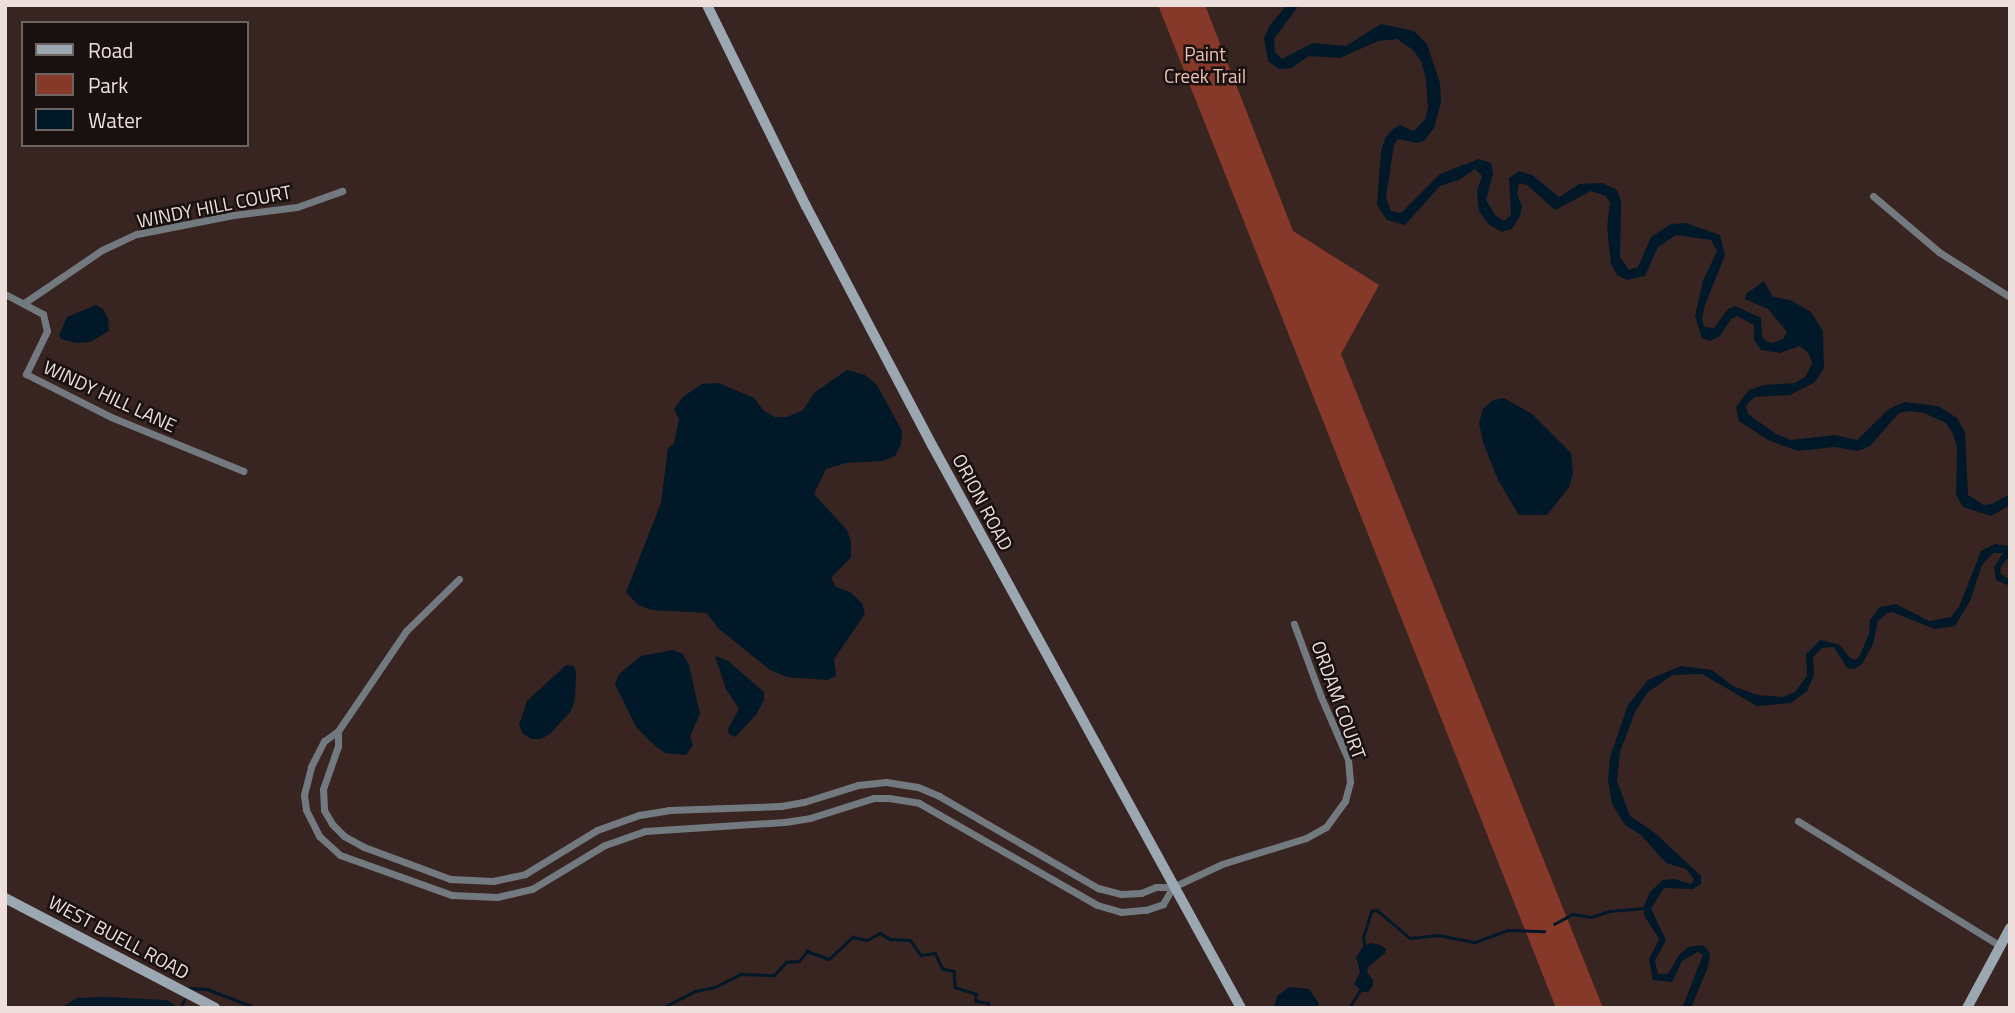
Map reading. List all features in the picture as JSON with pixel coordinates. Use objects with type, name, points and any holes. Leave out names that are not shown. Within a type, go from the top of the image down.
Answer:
[{"type":"main road","name":"ORION ROAD","points":[[707,5],[831,254],[1241,1008]]},
{"type":"main road","name":"WEST BUELL ROAD","points":[[5,898],[215,1008]]},
{"type":"main road","points":[[1967,1008],[2010,928]]},
{"type":"street","name":"WINDY HILL COURT","points":[[24,303],[102,250],[137,234],[233,215],[289,209],[342,191]]},
{"type":"street","points":[[1873,196],[1939,252],[2010,297]]},
{"type":"street","name":"WINDY HILL LANE","points":[[5,294],[43,314],[47,331],[26,374],[111,417],[243,471]]},
{"type":"street","points":[[459,579],[406,631],[338,731],[324,741],[306,780],[304,795],[311,822],[318,836],[340,855],[419,885],[474,898],[514,895],[532,889],[620,838],[673,827],[810,818],[874,798],[902,800],[926,807],[1097,905],[1129,911],[1163,904],[1173,887]]},
{"type":"street","name":"ORDAM COURT","points":[[1173,887],[1222,864],[1306,838],[1326,827],[1345,801],[1350,782],[1348,759],[1294,624]]},
{"type":"street","points":[[338,731],[338,746],[323,789],[324,810],[331,824],[344,836],[364,847],[450,879],[509,879],[525,874],[611,824],[639,815],[669,810],[748,808],[804,802],[858,785],[886,782],[918,787],[933,793],[1098,888],[1127,894],[1141,893],[1156,887],[1173,887]]},
{"type":"street","points":[[926,807],[933,793]]},
{"type":"street","points":[[748,808],[749,824]]},
{"type":"street","points":[[1798,821],[2000,946]]},
{"type":"street","points":[[611,824],[620,838]]},
{"type":"street","points":[[419,885],[424,870]]},
{"type":"street","points":[[1066,887],[1074,874]]},
{"type":"street","points":[[1127,894],[1129,911]]},
{"type":"green space","name":"Paint Creek Trail","points":[[1158,5],[1205,5],[1293,231],[1379,285],[1341,354],[1603,1008],[1556,1008]]},
{"type":"water","points":[[1287,5],[1299,5],[1274,39],[1275,52],[1282,59],[1313,43],[1346,46],[1381,24],[1414,31],[1427,44],[1440,83],[1441,102],[1434,128],[1424,141],[1417,143],[1398,139],[1394,145],[1386,197],[1391,211],[1401,213],[1440,174],[1479,159],[1491,163],[1493,174],[1486,200],[1495,215],[1504,221],[1511,215],[1509,178],[1519,171],[1532,175],[1559,197],[1579,184],[1602,183],[1617,190],[1621,201],[1620,257],[1629,270],[1638,267],[1651,237],[1671,224],[1686,223],[1720,235],[1725,255],[1705,305],[1702,319],[1704,327],[1714,328],[1728,309],[1735,306],[1761,318],[1762,337],[1766,341],[1772,343],[1783,339],[1787,332],[1768,309],[1745,299],[1746,294],[1764,281],[1773,297],[1790,300],[1810,311],[1823,331],[1824,368],[1815,382],[1790,395],[1754,397],[1746,406],[1748,414],[1776,434],[1791,440],[1835,435],[1857,440],[1889,409],[1904,402],[1938,406],[1957,418],[1965,432],[1968,495],[1984,505],[1992,504],[2010,494],[2010,505],[1991,516],[1963,507],[1956,495],[1957,448],[1953,434],[1946,423],[1924,413],[1899,413],[1870,446],[1858,451],[1835,447],[1798,451],[1768,440],[1739,421],[1736,407],[1749,390],[1764,385],[1795,383],[1806,376],[1812,363],[1809,354],[1800,346],[1780,353],[1761,350],[1754,340],[1754,325],[1737,316],[1731,319],[1720,336],[1710,341],[1702,338],[1695,316],[1703,281],[1717,251],[1711,240],[1676,235],[1658,247],[1645,276],[1627,280],[1617,275],[1611,264],[1607,227],[1610,203],[1606,196],[1591,191],[1555,210],[1527,185],[1519,183],[1517,194],[1522,206],[1520,216],[1512,229],[1502,232],[1488,224],[1479,211],[1477,191],[1482,176],[1475,169],[1459,180],[1440,186],[1405,225],[1387,220],[1377,205],[1381,152],[1385,138],[1393,129],[1400,125],[1414,131],[1425,119],[1428,108],[1426,79],[1421,61],[1413,50],[1397,39],[1378,41],[1340,58],[1309,56],[1292,68],[1279,69],[1268,61],[1264,38],[1270,25]]},
{"type":"water","points":[[96,305],[103,309],[108,319],[109,331],[90,342],[76,343],[61,339],[59,335],[67,317]]},
{"type":"water","points":[[847,370],[865,375],[877,385],[902,431],[901,444],[895,456],[883,461],[846,463],[826,469],[814,494],[847,530],[851,542],[851,557],[831,578],[836,587],[850,592],[862,603],[865,614],[834,659],[836,676],[827,680],[787,677],[770,670],[718,628],[707,613],[652,610],[638,605],[626,592],[661,503],[668,448],[674,444],[679,419],[674,409],[684,396],[702,384],[719,383],[754,398],[764,411],[775,417],[787,417],[803,410],[815,392]]},
{"type":"water","points":[[1504,398],[1532,414],[1571,453],[1573,474],[1569,487],[1547,515],[1519,515],[1498,480],[1483,442],[1479,423],[1483,409],[1493,400]]},
{"type":"water","points":[[1995,544],[2010,546],[2010,556],[2001,566],[2000,573],[2010,580],[2010,586],[1996,580],[1994,567],[2003,553],[1993,553],[1982,565],[1970,601],[1955,626],[1935,629],[1892,612],[1887,613],[1878,621],[1873,644],[1862,664],[1854,669],[1847,668],[1834,647],[1822,648],[1813,657],[1814,675],[1807,691],[1791,703],[1757,706],[1702,674],[1672,675],[1647,693],[1635,712],[1620,752],[1617,781],[1630,816],[1655,833],[1701,876],[1701,884],[1693,889],[1664,888],[1651,909],[1666,940],[1655,961],[1658,974],[1668,974],[1679,955],[1688,947],[1703,945],[1710,953],[1708,967],[1691,1008],[1682,1008],[1703,955],[1698,952],[1682,961],[1672,982],[1653,980],[1649,959],[1659,939],[1645,917],[1643,908],[1650,892],[1663,880],[1675,879],[1691,884],[1694,879],[1686,869],[1666,863],[1641,835],[1625,825],[1612,804],[1608,780],[1610,757],[1628,705],[1648,680],[1681,666],[1712,670],[1733,686],[1757,695],[1783,697],[1795,692],[1807,676],[1806,654],[1820,640],[1840,645],[1850,658],[1855,660],[1860,656],[1869,633],[1870,620],[1880,607],[1896,604],[1929,621],[1951,617],[1959,607],[1981,551]]},
{"type":"water","points":[[673,650],[683,654],[689,665],[700,714],[690,736],[693,745],[686,755],[665,753],[636,727],[615,684],[619,674],[641,656]]},
{"type":"water","points":[[715,656],[728,661],[764,692],[764,700],[756,715],[735,737],[729,734],[728,729],[739,709],[726,689]]},
{"type":"water","points":[[566,665],[574,666],[576,672],[575,699],[571,711],[550,734],[541,739],[532,739],[523,734],[519,725],[527,701]]},
{"type":"water","points":[[1370,943],[1386,949],[1385,953],[1368,967],[1367,972],[1373,980],[1373,986],[1368,992],[1363,992],[1354,984],[1360,972],[1356,957],[1362,948]]},
{"type":"water","points":[[1289,987],[1309,989],[1319,1004],[1317,1008],[1274,1008],[1277,996]]},
{"type":"water","points":[[77,998],[167,1000],[179,1008],[61,1008]]},
{"type":"waterway","points":[[1554,924],[1573,914],[1591,917],[1610,911],[1643,908]]},
{"type":"waterway","points":[[1365,950],[1363,938],[1371,911],[1377,910],[1410,938],[1438,935],[1475,942],[1508,930],[1544,931]]},
{"type":"waterway","points":[[662,1008],[695,991],[715,987],[741,974],[774,975],[786,962],[799,961],[807,951],[829,959],[853,937],[867,940],[880,933],[890,939],[910,940],[921,955],[935,953],[943,969],[954,971],[955,987],[976,994],[976,1001],[988,1003],[989,1008]]},
{"type":"waterway","points":[[1349,1008],[1362,987]]},
{"type":"waterway","points":[[189,988],[207,989],[257,1008]]},
{"type":"waterway","points":[[180,1008],[184,1000]]}]
